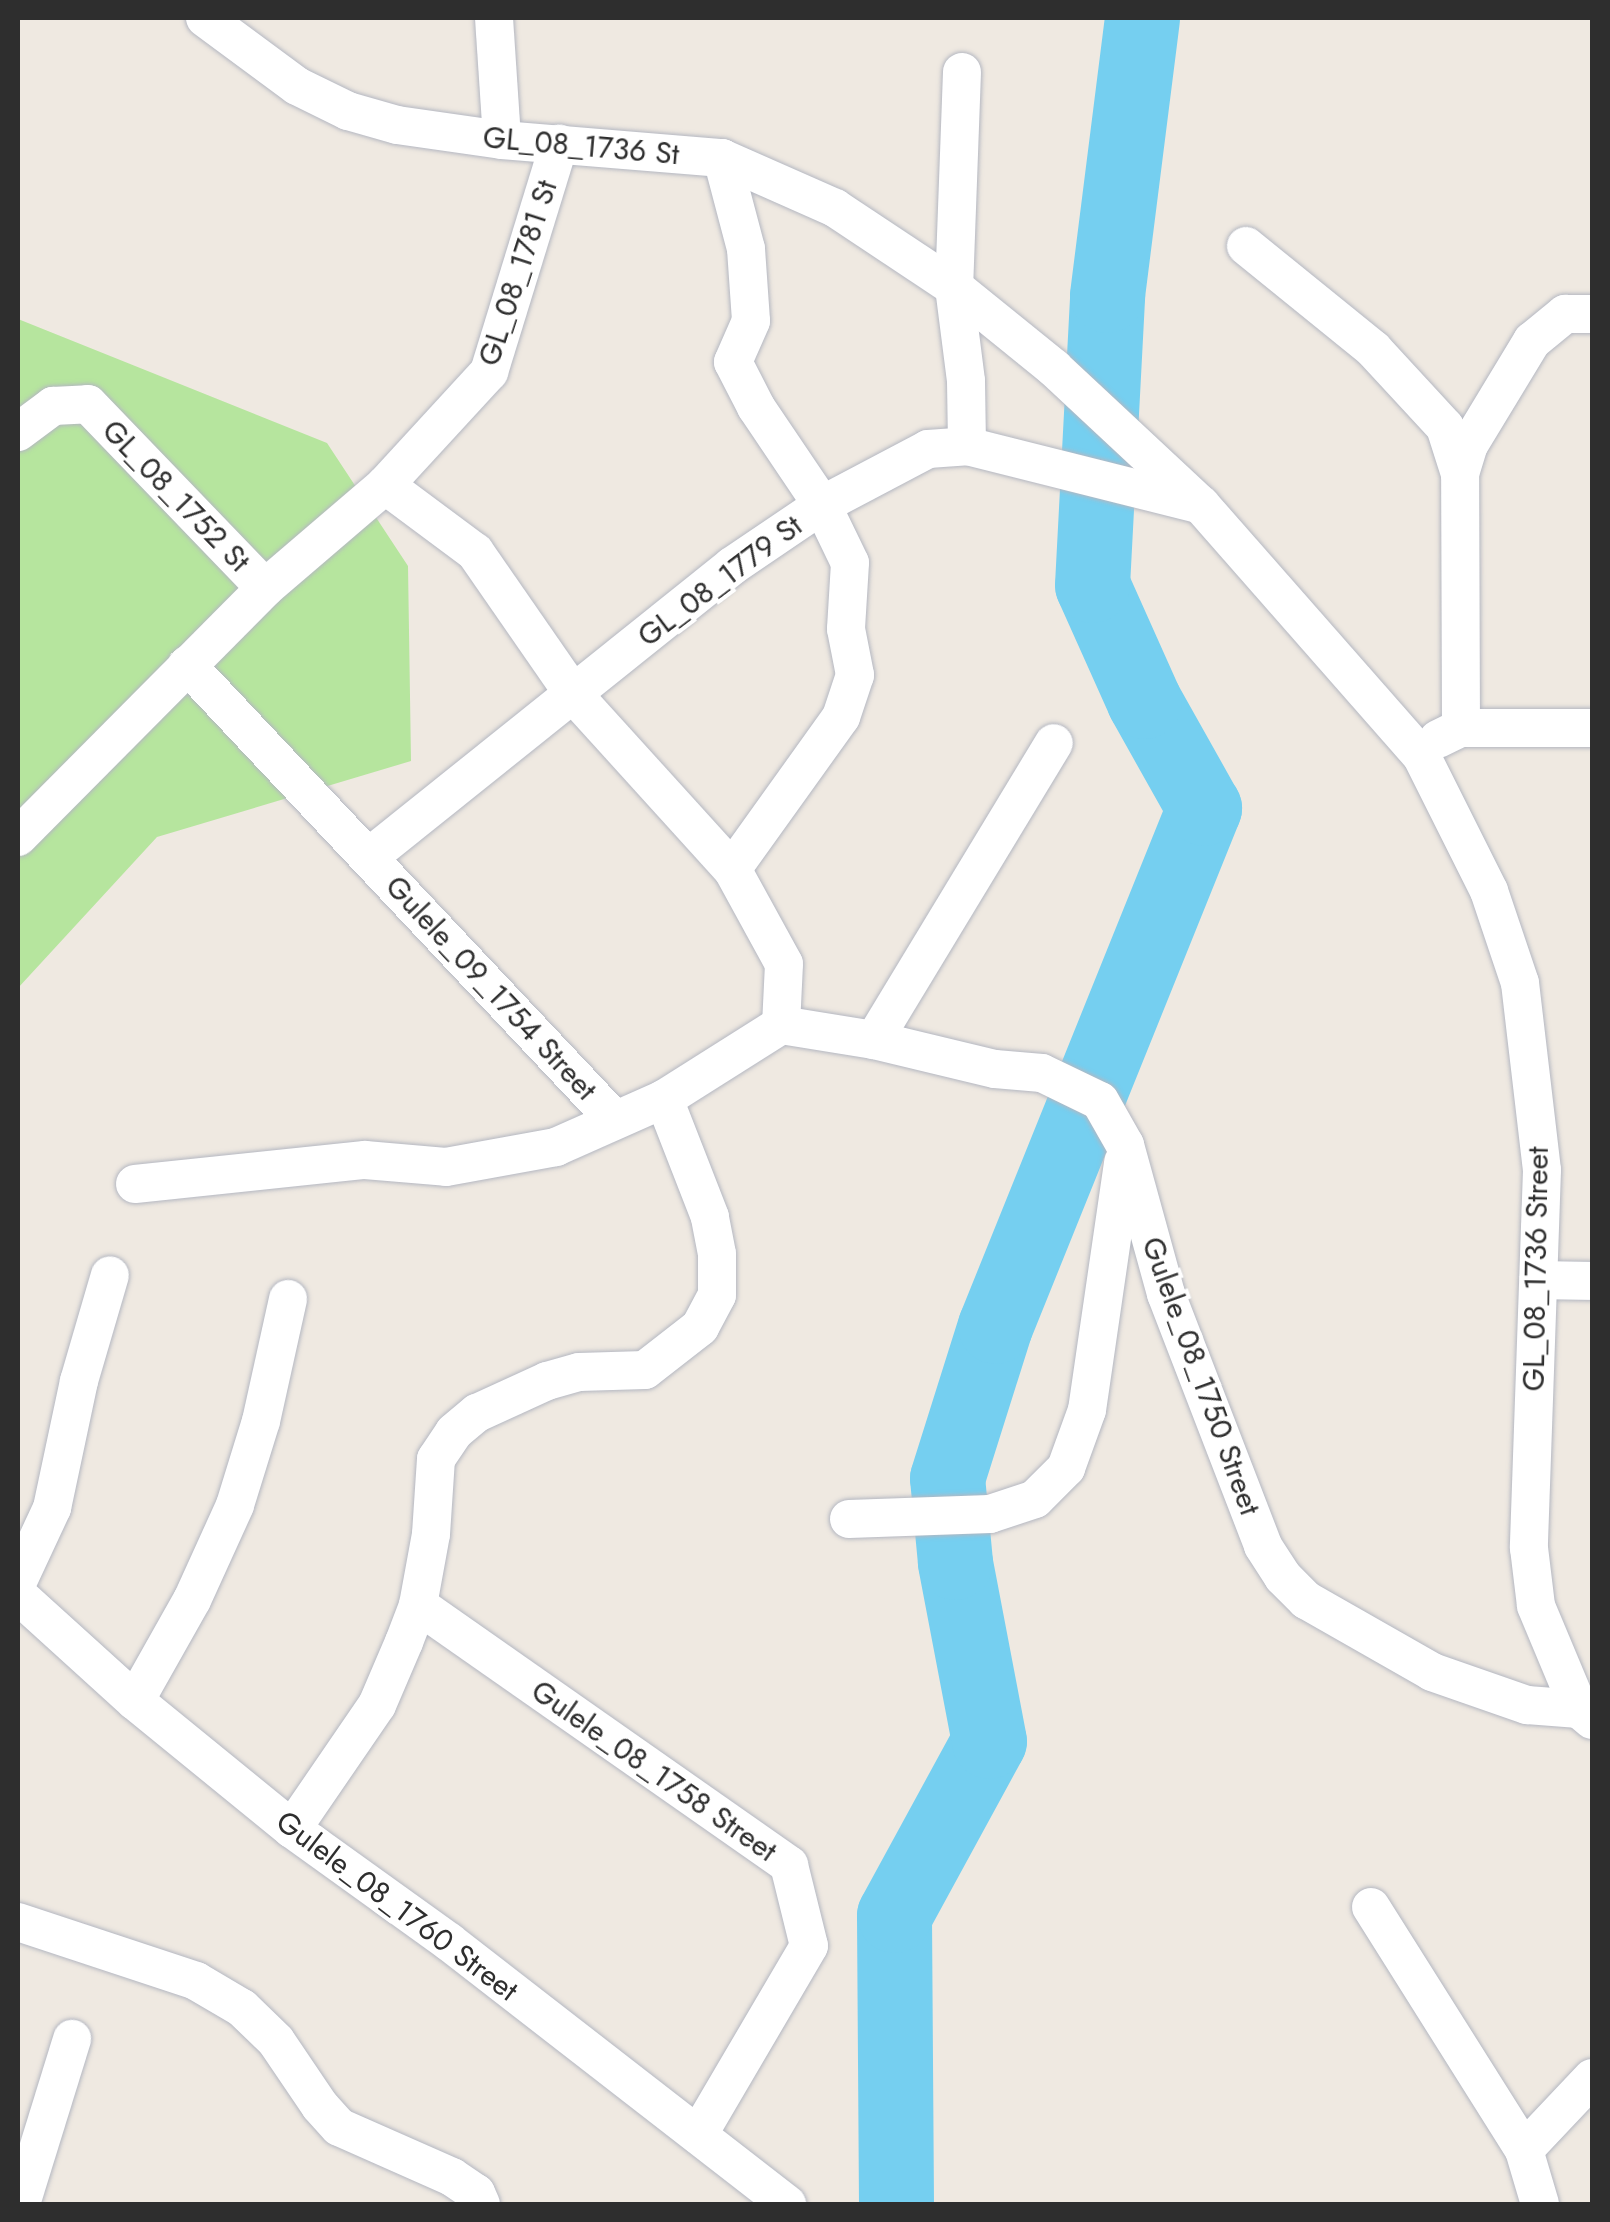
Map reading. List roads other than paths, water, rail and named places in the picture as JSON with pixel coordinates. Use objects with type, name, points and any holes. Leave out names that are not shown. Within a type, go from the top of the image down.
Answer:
[{"type":"street","name":"GL_08_1736 St","points":[[205,18],[297,86],[348,111],[397,125],[502,140],[722,158],[834,208],[954,287],[1054,368],[1201,504]]},
{"type":"street","points":[[249,18],[262,60]]},
{"type":"street","points":[[494,18],[502,140]]},
{"type":"street","points":[[962,72],[954,287],[966,381],[968,446],[1201,504]]},
{"type":"street","name":"GL_08_1781 St","points":[[18,837],[264,588],[386,485],[489,372],[559,144]]},
{"type":"street","points":[[722,158],[746,249],[751,320],[733,362],[756,406],[822,505],[850,563],[846,629],[855,675],[841,717],[732,869]]},
{"type":"street","points":[[1246,246],[1373,349],[1445,427],[1460,474],[1460,728]]},
{"type":"street","points":[[1460,474],[1481,420],[1532,341],[1579,314]]},
{"type":"street","name":"GL_08_1752 St","points":[[18,432],[53,406],[88,404],[264,588]]},
{"type":"street","name":"GL_08_1779 St","points":[[369,857],[732,566],[822,505],[928,449],[968,446]]},
{"type":"street","points":[[134,1184],[365,1160],[446,1167],[556,1147],[664,1099],[781,1025],[784,964],[732,869],[574,695],[475,552],[386,485]]},
{"type":"street","name":"GL_08_1736 Street","points":[[1201,504],[1421,755],[1488,891],[1520,983],[1542,1170],[1529,1548],[1536,1606],[1586,1714]]},
{"type":"street","name":"Gulele_09_1754 Street","points":[[187,666],[614,1118]]},
{"type":"street","points":[[1421,755],[1440,736],[1460,728],[1592,728]]},
{"type":"street","points":[[874,1040],[1054,744]]},
{"type":"street","name":"Gulele_08_1750 Street","points":[[781,1025],[874,1040],[995,1069],[1042,1073],[1100,1101],[1126,1145],[1166,1294],[1263,1546],[1283,1577],[1306,1600],[1432,1672],[1527,1705],[1586,1714]]},
{"type":"street","points":[[292,1829],[376,1705],[418,1605],[431,1534],[436,1459],[454,1432],[478,1414],[546,1382],[579,1372],[645,1370],[700,1327],[717,1295],[717,1254],[710,1218],[664,1099]]},
{"type":"street","points":[[848,1520],[990,1514],[1035,1499],[1066,1468],[1087,1410],[1126,1145]]},
{"type":"street","points":[[18,1581],[52,1508],[79,1381],[110,1275]]},
{"type":"street","points":[[1540,1280],[1592,1281]]},
{"type":"street","points":[[134,1701],[192,1600],[235,1505],[261,1420],[288,1299]]},
{"type":"street","name":"Gulele_08_1760 Street","points":[[18,1595],[134,1701],[292,1829],[449,1942],[787,2204]]},
{"type":"street","name":"Gulele_08_1758 Street","points":[[418,1605],[789,1865],[809,1946],[698,2136]]},
{"type":"street","points":[[1371,1907],[1524,2150],[1540,2204]]},
{"type":"street","points":[[18,1922],[196,1981],[242,2008],[276,2041],[320,2106],[340,2127],[452,2177],[476,2194],[482,2204]]},
{"type":"street","points":[[20,2204],[72,2039]]},
{"type":"street","points":[[1524,2150],[1592,2078]]},
{"type":"waterway","points":[[896,2204],[894,1915],[989,1741],[955,1562],[947,1478],[995,1326],[1204,808],[1144,701],[1092,585],[1107,295],[1142,18]]}]
